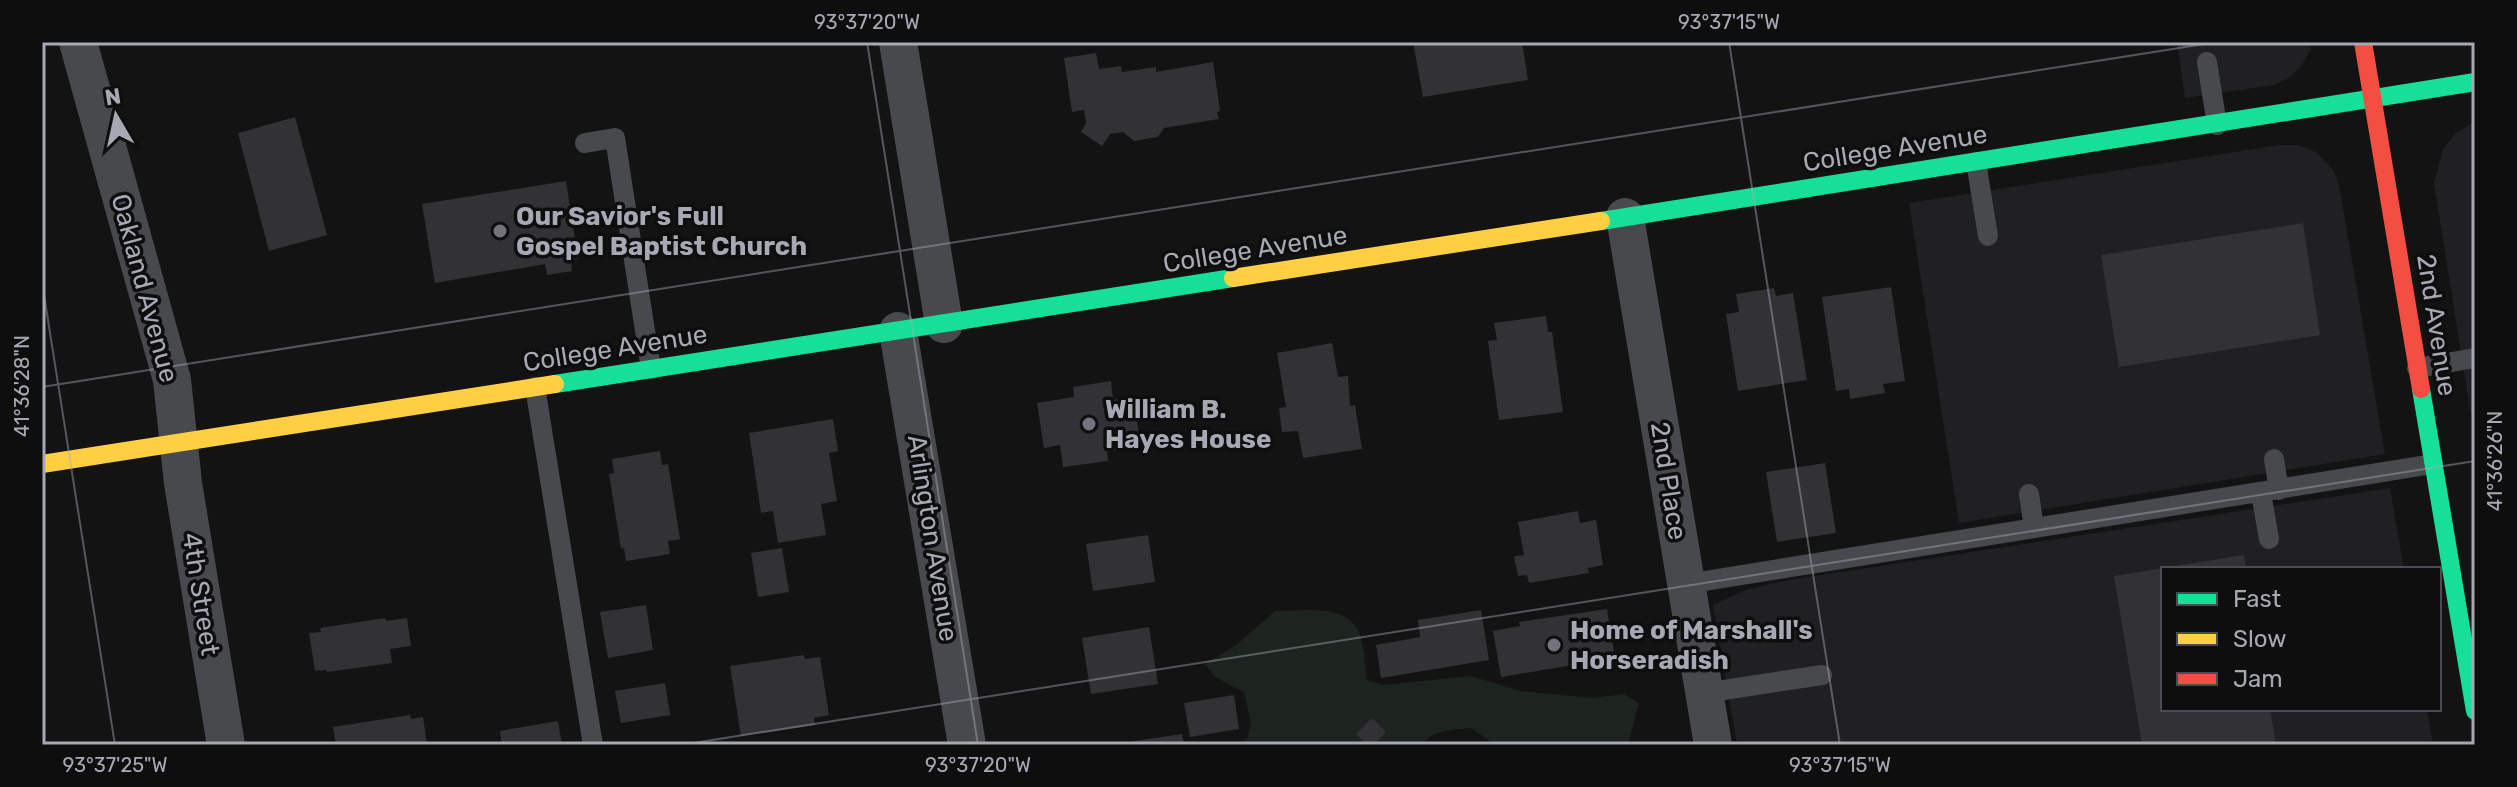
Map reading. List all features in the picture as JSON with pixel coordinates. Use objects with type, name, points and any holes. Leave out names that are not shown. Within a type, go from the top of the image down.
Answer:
[{"type":"street","name":"Oakland Avenue","points":[[78,42],[172,380],[178,443]]},
{"type":"street","points":[[898,42],[944,324]]},
{"type":"street","name":"2nd Avenue","points":[[2363,42],[2475,711]]},
{"type":"street","name":"College Avenue","points":[[42,464],[2217,125],[2475,82]]},
{"type":"street","name":"2nd Place","points":[[1625,217],[1713,745]]},
{"type":"street","name":"Arlington Avenue","points":[[898,331],[967,745]]},
{"type":"street","name":"4th Street","points":[[178,443],[226,745]]},
{"type":"lane","points":[[2207,62],[2217,125]]},
{"type":"lane","points":[[585,143],[615,138],[651,369]]},
{"type":"lane","points":[[1976,162],[1988,236]]},
{"type":"lane","points":[[2417,368],[2475,358]]},
{"type":"lane","points":[[535,387],[593,745]]},
{"type":"lane","points":[[2269,539],[2274,459]]},
{"type":"lane","points":[[1686,584],[2433,464]]},
{"type":"lane","points":[[2029,494],[2034,528]]},
{"type":"lane","points":[[1704,693],[1822,675]]},
{"type":"shaded area","points":[[2177,42],[2311,42],[2301,67],[2289,78],[2274,85],[2185,98]]},
{"type":"shaded area","points":[[2475,121],[2475,440],[2434,183],[2443,150],[2454,135]]},
{"type":"shaded area","points":[[2280,145],[2298,145],[2316,152],[2334,171],[2339,185],[2385,454],[1959,523],[1909,203]]},
{"type":"shaded area","points":[[2390,488],[2404,567],[2161,567],[2161,711],[2427,711],[2433,745],[1737,745],[1713,605],[1748,589],[1789,580]]},
{"type":"shaded area","points":[[1321,610],[1352,621],[1362,641],[1367,680],[1383,685],[1471,676],[1521,691],[1592,698],[1624,694],[1639,703],[1628,745],[1495,745],[1471,728],[1437,733],[1422,745],[1238,745],[1247,739],[1251,723],[1244,692],[1215,677],[1205,664],[1235,646],[1275,611]]},
{"type":"building","points":[[1413,42],[1522,42],[1528,80],[1423,97]]},
{"type":"building","points":[[1096,53],[1099,69],[1121,66],[1122,72],[1156,67],[1156,72],[1213,62],[1219,119],[1164,128],[1158,137],[1134,141],[1123,132],[1110,134],[1102,146],[1081,132],[1086,123],[1084,110],[1072,112],[1064,58]]},
{"type":"building","points":[[295,117],[327,235],[269,251],[238,133]]},
{"type":"building","name":"Our Savior's Full Gospel Baptist Church","points":[[566,181],[578,259],[571,260],[572,271],[547,275],[545,264],[435,283],[422,204]]},
{"type":"building","points":[[2303,223],[2320,335],[2119,367],[2101,255]]},
{"type":"building","points":[[1891,287],[1905,381],[1883,384],[1885,393],[1850,399],[1849,389],[1836,391],[1822,297]]},
{"type":"building","points":[[1774,288],[1776,296],[1793,293],[1807,380],[1738,391],[1726,314],[1739,312],[1736,294]]},
{"type":"building","points":[[1546,316],[1548,332],[1552,332],[1563,412],[1499,420],[1488,341],[1497,340],[1494,323]]},
{"type":"building","points":[[1332,343],[1338,377],[1348,376],[1350,406],[1355,405],[1362,449],[1303,458],[1298,431],[1282,432],[1279,408],[1286,407],[1277,353]]},
{"type":"building","name":"William B. Hayes House","points":[[1111,381],[1113,400],[1133,397],[1141,446],[1107,452],[1108,461],[1063,467],[1060,445],[1044,448],[1037,403],[1074,397],[1073,387]]},
{"type":"building","points":[[833,419],[838,451],[829,453],[837,501],[821,504],[826,535],[778,543],[773,511],[761,513],[749,433]]},
{"type":"building","points":[[660,451],[662,465],[668,464],[680,539],[668,541],[670,554],[626,561],[624,548],[621,549],[609,474],[614,473],[612,459]]},
{"type":"building","points":[[1825,463],[1836,533],[1777,542],[1766,472]]},
{"type":"building","points":[[1578,511],[1580,523],[1596,520],[1603,565],[1588,568],[1589,573],[1529,583],[1527,575],[1518,576],[1514,556],[1524,555],[1518,522]]},
{"type":"building","points":[[1148,535],[1155,582],[1093,591],[1086,544]]},
{"type":"building","points":[[782,548],[789,592],[758,597],[751,553]]},
{"type":"building","points":[[2244,555],[2246,567],[2168,567]]},
{"type":"building","points":[[2161,568],[2161,711],[2270,711],[2276,745],[2142,745],[2114,576]]},
{"type":"building","points":[[646,605],[653,650],[608,658],[600,612]]},
{"type":"building","name":"Home of Marshall's Horseradish","points":[[1607,609],[1615,658],[1501,677],[1493,631],[1520,626],[1519,622]]},
{"type":"building","points":[[1481,610],[1489,660],[1381,678],[1376,645],[1420,637],[1418,620]]},
{"type":"building","points":[[385,618],[386,621],[407,618],[411,646],[390,649],[392,663],[315,671],[309,633],[321,632],[320,628]]},
{"type":"building","points":[[1149,627],[1158,684],[1091,694],[1082,638]]},
{"type":"building","points":[[804,655],[805,659],[820,657],[829,715],[814,718],[815,725],[741,736],[730,666]]},
{"type":"building","points":[[665,683],[670,715],[621,723],[615,691]]},
{"type":"building","points":[[1234,695],[1239,729],[1190,737],[1184,703]]},
{"type":"building","points":[[410,715],[411,719],[423,717],[427,745],[336,745],[333,727]]},
{"type":"building","points":[[1372,718],[1386,732],[1373,745],[1367,745],[1356,734]]},
{"type":"building","points":[[558,721],[562,745],[502,745],[500,731]]},
{"type":"building","points":[[1182,734],[1184,745],[1121,743]]},
{"type":"traffic: fast","points":[[1601,221],[2475,82]]},
{"type":"traffic: fast","points":[[555,384],[1233,278]]},
{"type":"traffic: fast","points":[[2421,389],[2475,711]]},
{"type":"traffic: slow","points":[[1233,278],[1601,221]]},
{"type":"traffic: slow","points":[[42,464],[555,384]]},
{"type":"traffic: jam","points":[[2363,42],[2421,389]]},
{"type":"place","name":"Our Savior's Full Gospel Baptist Church","points":[[500,231]]},
{"type":"place","name":"William B. Hayes House","points":[[1089,424]]},
{"type":"place","name":"Home of Marshall's Horseradish","points":[[1554,645]]}]
